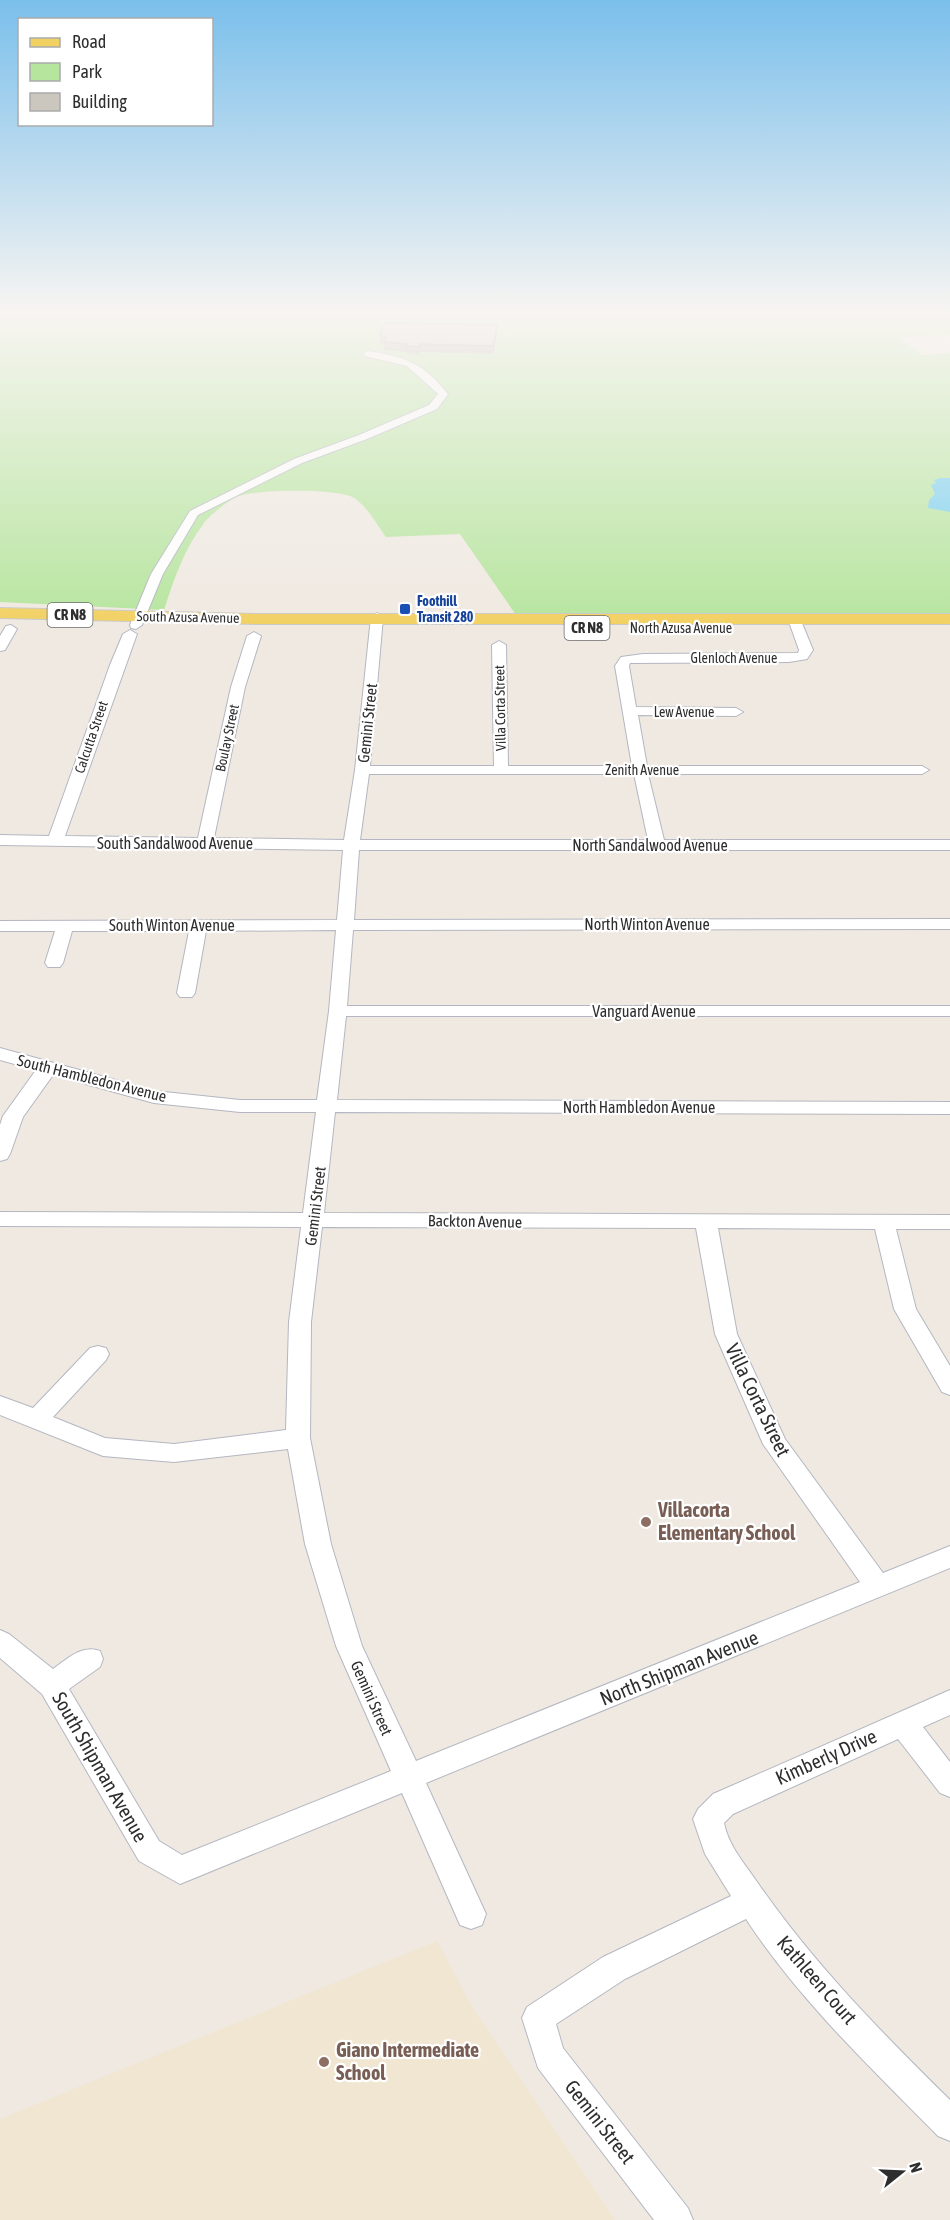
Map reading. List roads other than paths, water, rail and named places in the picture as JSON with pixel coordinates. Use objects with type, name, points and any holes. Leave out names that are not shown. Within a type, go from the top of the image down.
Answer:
[{"type":"main road","name":"South Azusa Avenue","points":[[0,613],[136,625]]},
{"type":"main road","name":"North Azusa Avenue","points":[[376,623],[503,618],[796,623],[950,629]]},
{"type":"main road","points":[[459,628],[492,623],[503,618]]},
{"type":"main road","name":"North Azusa Avenue","points":[[376,623],[459,628],[950,619]]},
{"type":"main road","name":"South Azusa Avenue","points":[[6,625],[376,623]]},
{"type":"street","name":"Calcutta Street","points":[[55,842],[117,665],[157,574],[194,513],[298,460],[363,437],[406,419]]},
{"type":"street","name":"Gemini Street","points":[[376,623],[362,770],[351,844],[343,924],[338,1011],[328,1106],[300,1322],[298,1438],[318,1544],[349,1646],[471,1914]]},
{"type":"street","name":"Glenloch Avenue","points":[[631,711],[622,666],[626,660],[802,656],[806,650],[796,623]]},
{"type":"street","points":[[0,647],[6,625]]},
{"type":"street","name":"Boulay Street","points":[[205,843],[238,687],[254,636]]},
{"type":"street","name":"Villa Corta Street","points":[[499,645],[501,771]]},
{"type":"street","points":[[631,711],[640,770],[657,845]]},
{"type":"street","name":"Lew Avenue","points":[[631,711],[736,712]]},
{"type":"street","name":"Zenith Avenue","points":[[362,770],[922,770]]},
{"type":"street","name":"South Sandalwood Avenue","points":[[0,840],[351,844]]},
{"type":"street","name":"North Sandalwood Avenue","points":[[351,844],[950,845]]},
{"type":"street","name":"North Winton Avenue","points":[[343,924],[950,924]]},
{"type":"street","name":"South Winton Avenue","points":[[0,926],[343,924]]},
{"type":"street","points":[[54,963],[65,925]]},
{"type":"street","points":[[186,993],[199,925]]},
{"type":"street","name":"Vanguard Avenue","points":[[338,1011],[950,1011]]},
{"type":"street","name":"South Hambledon Avenue","points":[[0,1054],[47,1069],[154,1096],[240,1106],[328,1106]]},
{"type":"street","points":[[0,1154],[13,1116],[47,1069]]},
{"type":"street","name":"North Hambledon Avenue","points":[[328,1106],[950,1108]]},
{"type":"street","name":"Backton Avenue","points":[[0,1220],[950,1222]]},
{"type":"street","points":[[884,1221],[905,1309],[950,1386]]},
{"type":"street","name":"Villa Corta Street","points":[[706,1223],[726,1334],[763,1420],[775,1444],[878,1586]]},
{"type":"street","points":[[38,1418],[98,1354]]},
{"type":"street","points":[[0,1405],[38,1418],[103,1447],[174,1454],[298,1438]]},
{"type":"street","name":"North Shipman Avenue","points":[[408,1779],[950,1557]]},
{"type":"street","name":"South Shipman Avenue","points":[[0,1642],[52,1685],[149,1851],[180,1870],[408,1779]]},
{"type":"street","points":[[52,1685],[90,1659]]},
{"type":"street","name":"Kimberly Drive","points":[[708,1819],[723,1804],[950,1702]]},
{"type":"street","points":[[903,1723],[950,1784]]},
{"type":"street","name":"Kathleen Court","points":[[708,1819],[711,1837],[751,1902],[813,1981],[950,2124]]},
{"type":"street","name":"Gemini Street","points":[[676,2220],[549,2056],[538,2018],[563,1998],[646,1949],[751,1902]]},
{"type":"water","points":[[950,478],[950,512],[928,508],[929,500],[935,494],[931,485],[936,483],[934,480]]},
{"type":"place","name":"Foothill Transit 280","points":[[405,609]]},
{"type":"place","name":"Villacorta Elementary School","points":[[646,1522]]},
{"type":"place","name":"Giano Intermediate School","points":[[324,2062]]}]
